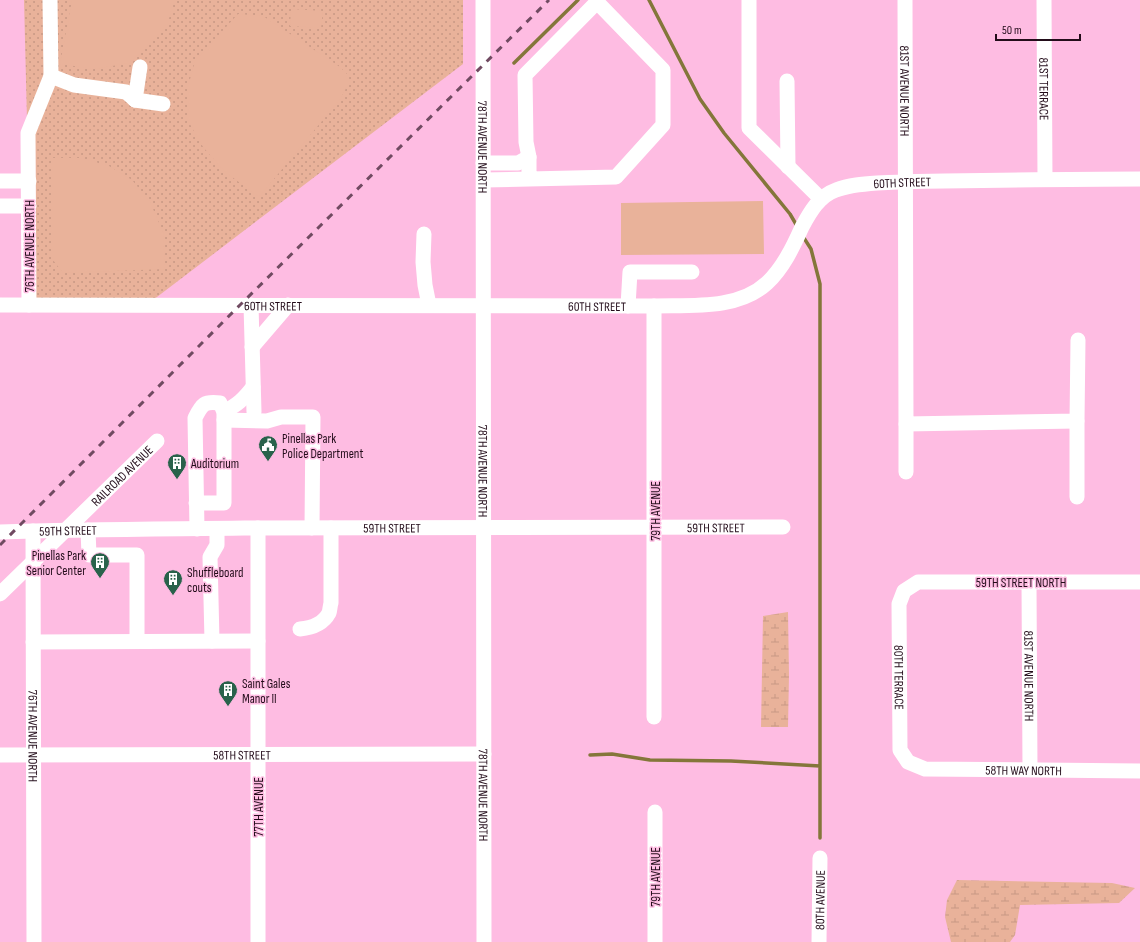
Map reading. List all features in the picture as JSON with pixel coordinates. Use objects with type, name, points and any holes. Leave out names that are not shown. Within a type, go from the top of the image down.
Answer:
[{"type":"street","points":[[50,0],[51,76],[74,85],[126,92],[135,100],[163,104]]},
{"type":"street","name":"78TH AVENUE NORTH","points":[[483,0],[484,942]]},
{"type":"street","points":[[749,0],[749,128],[821,199]]},
{"type":"street","name":"81ST AVENUE NORTH","points":[[905,0],[906,472]]},
{"type":"street","name":"81ST TERRACE","points":[[1044,0],[1045,179]]},
{"type":"street","points":[[484,180],[529,179],[616,177],[663,125],[663,70],[596,2],[526,75],[526,142],[529,157],[529,179]]},
{"type":"street","points":[[135,100],[140,67]]},
{"type":"street","name":"76TH AVENUE NORTH","points":[[29,305],[28,133],[51,76]]},
{"type":"street","points":[[787,81],[788,167]]},
{"type":"street","points":[[483,163],[518,163],[529,157]]},
{"type":"street","name":"60TH STREET","points":[[0,305],[654,306],[714,304],[734,301],[750,295],[767,283],[780,268],[806,221],[821,199],[836,190],[855,185],[906,181],[1140,179]]},
{"type":"street","points":[[0,181],[29,184]]},
{"type":"street","points":[[0,206],[29,206]]},
{"type":"street","points":[[424,234],[423,262],[429,306]]},
{"type":"street","points":[[628,306],[630,272],[692,272]]},
{"type":"street","points":[[251,306],[254,412]]},
{"type":"street","points":[[252,348],[288,306]]},
{"type":"street","name":"79TH AVENUE","points":[[654,306],[654,717]]},
{"type":"street","points":[[1077,496],[1078,340]]},
{"type":"street","points":[[224,416],[244,399],[253,387]]},
{"type":"street","points":[[196,503],[224,503],[224,416],[220,403],[210,402],[201,406],[195,418],[196,503],[197,529]]},
{"type":"street","points":[[224,416],[267,420],[281,417],[313,417],[312,528]]},
{"type":"street","points":[[906,424],[1077,421]]},
{"type":"street","name":"RAILROAD AVENUE","points":[[0,594],[156,441]]},
{"type":"street","name":"59TH STREET","points":[[0,532],[258,528],[783,527]]},
{"type":"street","name":"77TH AVENUE","points":[[258,528],[258,942]]},
{"type":"street","points":[[300,629],[310,628],[321,622],[329,613],[331,603],[331,528]]},
{"type":"street","points":[[212,641],[210,557],[217,545],[217,529]]},
{"type":"street","points":[[88,530],[89,555],[137,555],[137,642]]},
{"type":"street","name":"76TH AVENUE NORTH","points":[[33,531],[34,942]]},
{"type":"street","name":"59TH STREET NORTH","points":[[904,591],[918,582],[1140,582]]},
{"type":"street","name":"81ST AVENUE NORTH","points":[[1029,583],[1030,770]]},
{"type":"street","name":"80TH TERRACE","points":[[904,591],[899,604],[900,750],[908,762]]},
{"type":"street","points":[[33,642],[258,641]]},
{"type":"street","name":"58TH STREET","points":[[0,755],[484,754]]},
{"type":"street","name":"58TH WAY NORTH","points":[[908,762],[925,770],[1140,771]]},
{"type":"street","name":"79TH AVENUE","points":[[655,812],[655,942]]},
{"type":"street","name":"80TH AVENUE","points":[[820,858],[820,942]]},
{"type":"green space","points":[[24,0],[44,0],[44,75],[27,120]]},
{"type":"green space","points":[[56,0],[463,0],[463,64],[153,300],[36,299],[35,134]]},
{"type":"green space","points":[[72,0],[174,0],[168,22],[151,43],[129,63],[95,69],[60,64]]},
{"type":"green space","points":[[291,9],[323,11],[321,28],[290,26]]},
{"type":"green space","points":[[238,14],[263,16],[340,67],[347,74],[347,86],[341,98],[259,197],[224,171],[203,147],[187,119],[187,90],[195,61]]},
{"type":"green space","points":[[53,158],[81,158],[109,166],[132,180],[150,202],[163,232],[165,269],[63,273],[53,260]]},
{"type":"green space","points":[[763,201],[764,254],[621,255],[621,203]]},
{"type":"green space","points":[[788,612],[788,727],[761,727],[763,616]]},
{"type":"green space","points":[[957,880],[1112,883],[1135,888],[1119,903],[1020,905],[1015,935],[1010,942],[951,942],[945,917],[947,900]]},
{"type":"waterway","points":[[514,63],[578,0]]},
{"type":"waterway","points":[[649,0],[700,99],[724,133],[790,214],[797,226]]},
{"type":"waterway","points":[[802,235],[811,249],[820,284],[820,838]]},
{"type":"waterway","points":[[590,755],[612,754],[650,760],[731,761],[820,766]]},
{"type":"railway","points":[[0,545],[240,305],[549,0]]},
{"type":"place","name":"Pinellas Park Police Department","points":[[268,462]]},
{"type":"place","name":"Auditorium","points":[[177,480]]},
{"type":"place","name":"Pinellas Park Senior Center","points":[[100,579]]},
{"type":"place","name":"Shuffleboard couts","points":[[173,596]]},
{"type":"place","name":"Saint Gales Manor II","points":[[228,707]]}]
